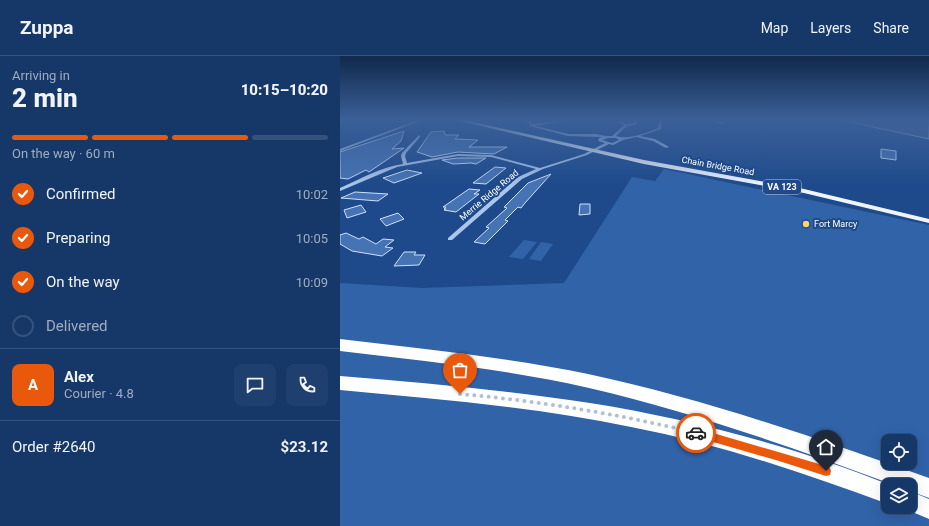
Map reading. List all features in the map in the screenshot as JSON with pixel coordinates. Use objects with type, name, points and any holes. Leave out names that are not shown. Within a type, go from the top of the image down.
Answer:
[{"type":"highway","points":[[340,345],[503,366],[587,381],[631,391],[736,421],[929,488]]},
{"type":"highway","points":[[340,383],[505,398],[634,419],[714,437],[779,456],[881,492]]},
{"type":"highway","points":[[917,505],[929,509]]},
{"type":"main road","name":"Chain Bridge Road","points":[[552,142],[653,164],[790,188],[929,221]]},
{"type":"street","points":[[340,150],[362,142]]},
{"type":"street","points":[[405,164],[403,156],[404,153],[414,142]]},
{"type":"street","points":[[591,151],[602,142],[607,144]]},
{"type":"street","points":[[591,151],[607,144],[618,142]]},
{"type":"street","points":[[658,142],[667,147]]},
{"type":"street","name":"Merrie Ridge Road","points":[[564,161],[591,151]]},
{"type":"street","name":"Merrie Ridge Road","points":[[450,239],[515,182],[526,175],[564,161],[571,160],[591,151]]},
{"type":"street","points":[[340,190],[380,172],[405,164],[449,156],[476,154],[490,156],[540,169]]},
{"type":"shaded area","points":[[664,169],[929,225],[929,526],[340,526],[340,283],[422,288],[564,283],[632,177],[655,181]]},
{"type":"shaded area","points":[[524,240],[537,242],[523,259],[509,257]]},
{"type":"shaded area","points":[[541,242],[553,244],[541,261],[529,259]]},
{"type":"building","points":[[371,142],[400,142],[392,149],[404,148],[369,172],[366,170],[348,179],[340,178],[340,152]]},
{"type":"building","points":[[424,142],[476,142],[469,147],[507,147],[494,154],[458,152],[432,157],[417,152]]},
{"type":"building","points":[[881,149],[896,151],[896,160],[881,158]]},
{"type":"building","points":[[458,158],[486,158],[476,164],[453,164],[442,160]]},
{"type":"building","points":[[495,167],[506,168],[486,184],[473,183]]},
{"type":"building","points":[[407,170],[422,173],[394,183],[383,178]]},
{"type":"building","points":[[551,174],[521,208],[518,207],[505,220],[508,221],[485,244],[474,242],[489,228],[486,227],[507,208],[504,207],[528,183]]},
{"type":"building","points":[[469,189],[480,190],[474,194],[479,194],[456,212],[444,210],[446,207],[443,207]]},
{"type":"building","points":[[355,192],[388,194],[378,201],[341,198]]},
{"type":"building","points":[[580,204],[590,204],[590,214],[579,215]]},
{"type":"building","points":[[361,205],[366,212],[347,218],[344,210]]},
{"type":"building","points":[[398,213],[404,219],[386,226],[380,219]]},
{"type":"building","points":[[346,233],[359,239],[363,237],[376,244],[383,239],[394,240],[385,247],[393,248],[382,256],[352,251],[340,244],[340,235]]},
{"type":"building","points":[[404,252],[416,252],[414,255],[425,255],[419,265],[394,266]]},
{"type":"way so far","points":[[460,394],[505,398],[612,414],[696,433]]},
{"type":"place","name":"Fort Marcy","points":[[806,224]]},
{"type":"route","points":[[696,433],[714,437],[826,471]]}]
